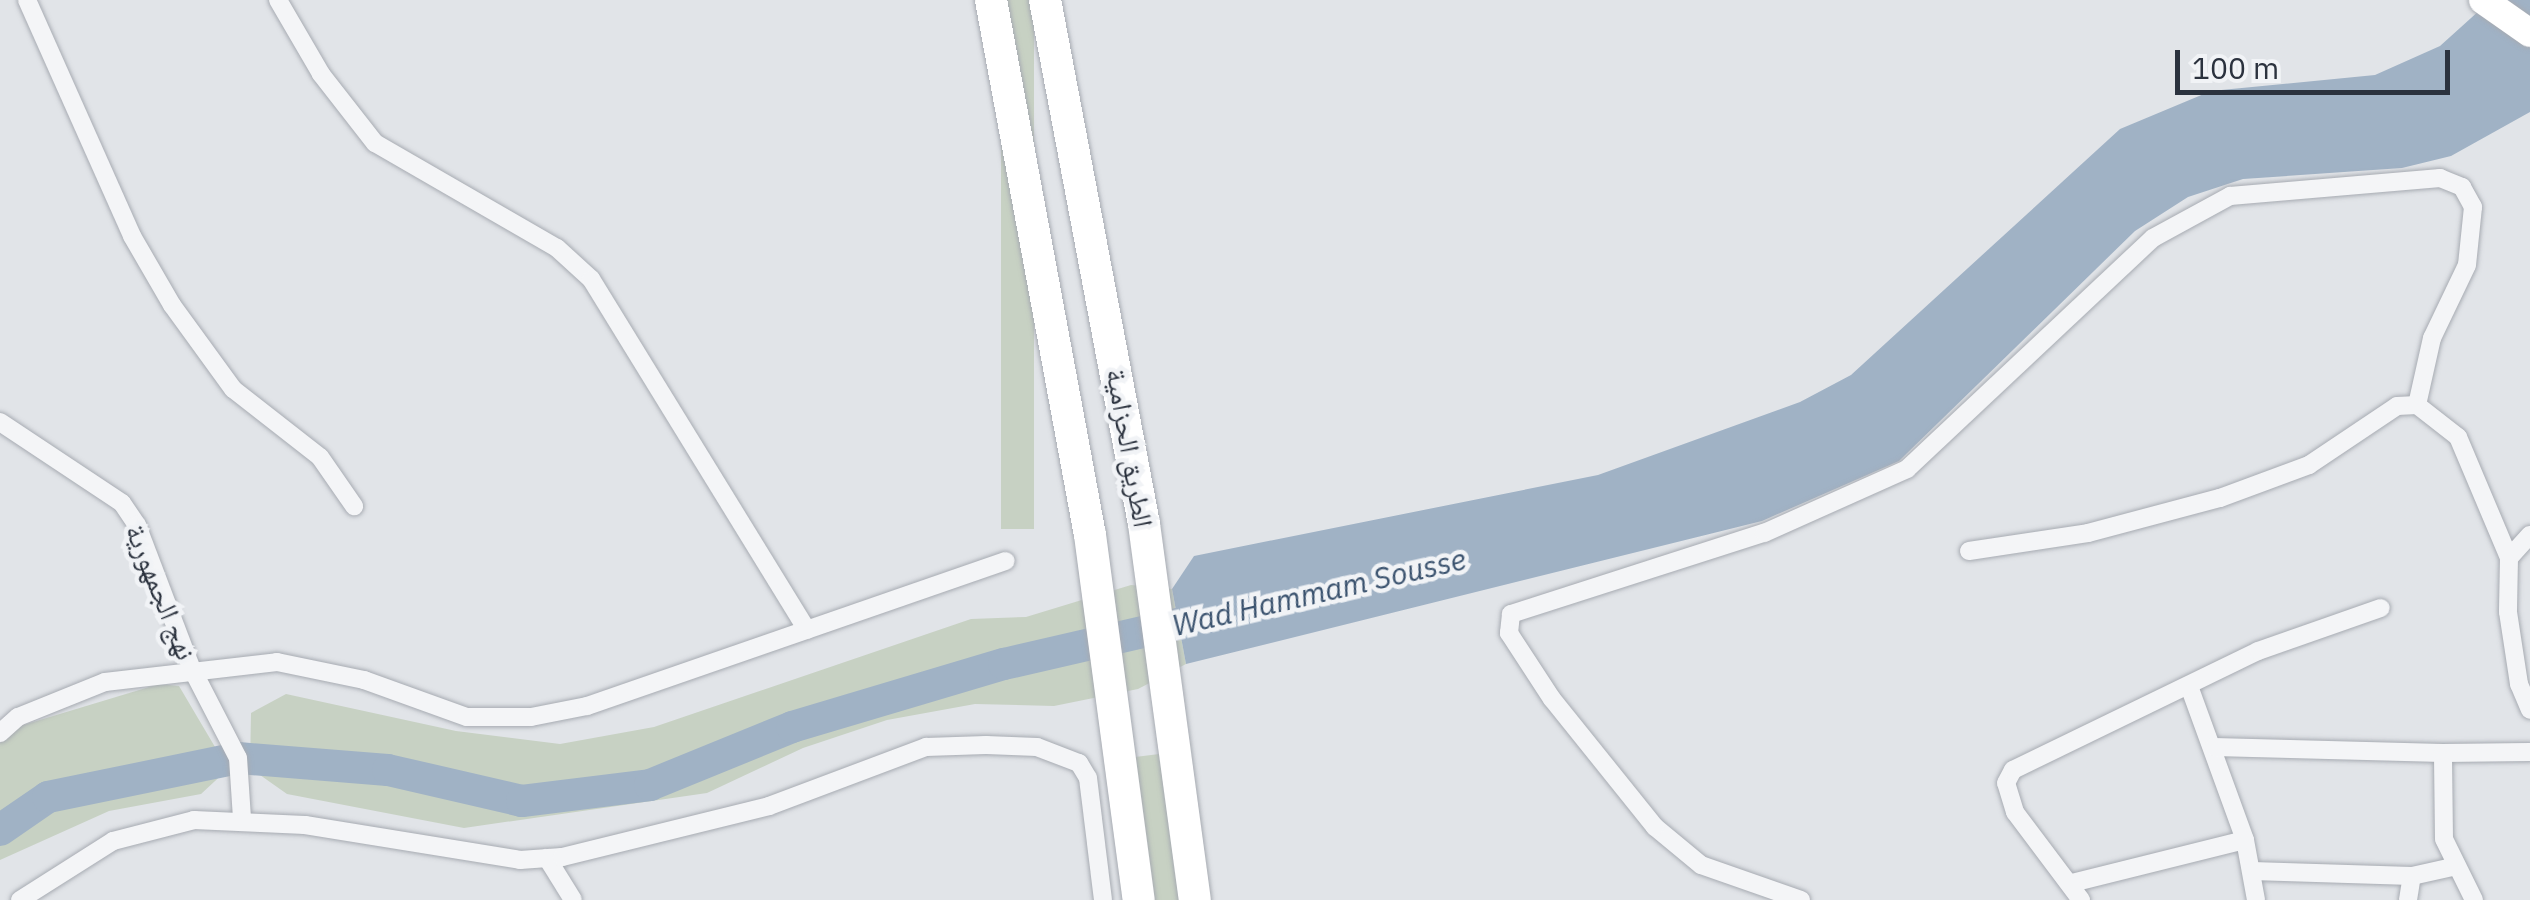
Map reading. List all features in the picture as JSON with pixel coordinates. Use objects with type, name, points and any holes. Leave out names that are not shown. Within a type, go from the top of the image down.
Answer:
[{"type":"highway","name":"الطريق الحزامية","points":[[991,0],[1090,535],[1140,900]]},
{"type":"highway","name":"الطريق الحزامية","points":[[1045,0],[1144,524],[1195,900]]},
{"type":"main road","points":[[2483,0],[2530,33]]},
{"type":"street","points":[[26,0],[132,236],[172,304],[233,389],[336,472],[354,506]]},
{"type":"street","points":[[278,0],[320,74],[375,144],[557,248],[591,279],[807,630]]},
{"type":"street","points":[[1801,900],[1701,865],[1656,827],[1552,699],[1509,632],[1511,614],[1764,532],[1908,469],[2153,238],[2230,196],[2440,178],[2462,187],[2473,207],[2467,265],[2432,338],[2417,404]]},
{"type":"street","points":[[1969,551],[2088,532],[2220,498],[2308,465],[2398,406],[2417,404],[2458,438],[2509,558],[2508,612],[2519,684],[2530,710]]},
{"type":"street","name":"نهج الجمهورية","points":[[0,422],[122,504],[144,543],[191,667],[238,758],[242,818]]},
{"type":"street","points":[[2509,558],[2530,535]]},
{"type":"street","points":[[0,733],[18,718],[104,682],[191,667],[277,662],[364,680],[466,717],[531,717],[587,706],[1006,561]]},
{"type":"street","points":[[2081,900],[2015,812],[2008,776],[2258,652],[2380,608]]},
{"type":"street","points":[[2189,686],[2245,840],[2256,900]]},
{"type":"street","points":[[20,900],[113,840],[194,820],[242,818],[520,860],[548,858],[769,806],[926,747],[1037,747],[1079,763],[1088,778],[1103,900]]},
{"type":"street","points":[[2214,747],[2530,752]]},
{"type":"street","points":[[2443,753],[2442,824],[2474,900]]},
{"type":"street","points":[[2072,883],[2245,840]]},
{"type":"street","points":[[548,858],[573,900]]},
{"type":"street","points":[[2252,871],[2412,876],[2457,866]]},
{"type":"street","points":[[2408,900],[2412,876]]},
{"type":"green space","points":[[1001,0],[1034,0],[1034,529],[1001,529]]},
{"type":"green space","points":[[1131,585],[1172,589],[1186,664],[1138,689],[1054,706],[975,704],[887,720],[803,748],[707,793],[464,828],[287,794],[250,768],[251,713],[286,694],[456,731],[560,744],[654,727],[971,619],[1026,617]]},
{"type":"green space","points":[[159,684],[179,686],[228,769],[201,794],[109,811],[0,860],[0,743],[20,726]]},
{"type":"green space","points":[[1167,753],[1185,900],[1153,900],[1135,757]]},
{"type":"water","points":[[2491,0],[2530,0],[2530,112],[2451,156],[2402,168],[2243,179],[2188,197],[2135,231],[1899,461],[1762,521],[1186,664],[1172,589],[1194,556],[1598,475],[1800,402],[1851,375],[2120,129],[2211,91],[2375,75],[2440,46]]},
{"type":"waterway","name":"Wad Hammam Sousse","points":[[0,830],[48,797],[238,758],[388,770],[522,801],[650,785],[792,727],[1004,664],[1220,614]]}]
